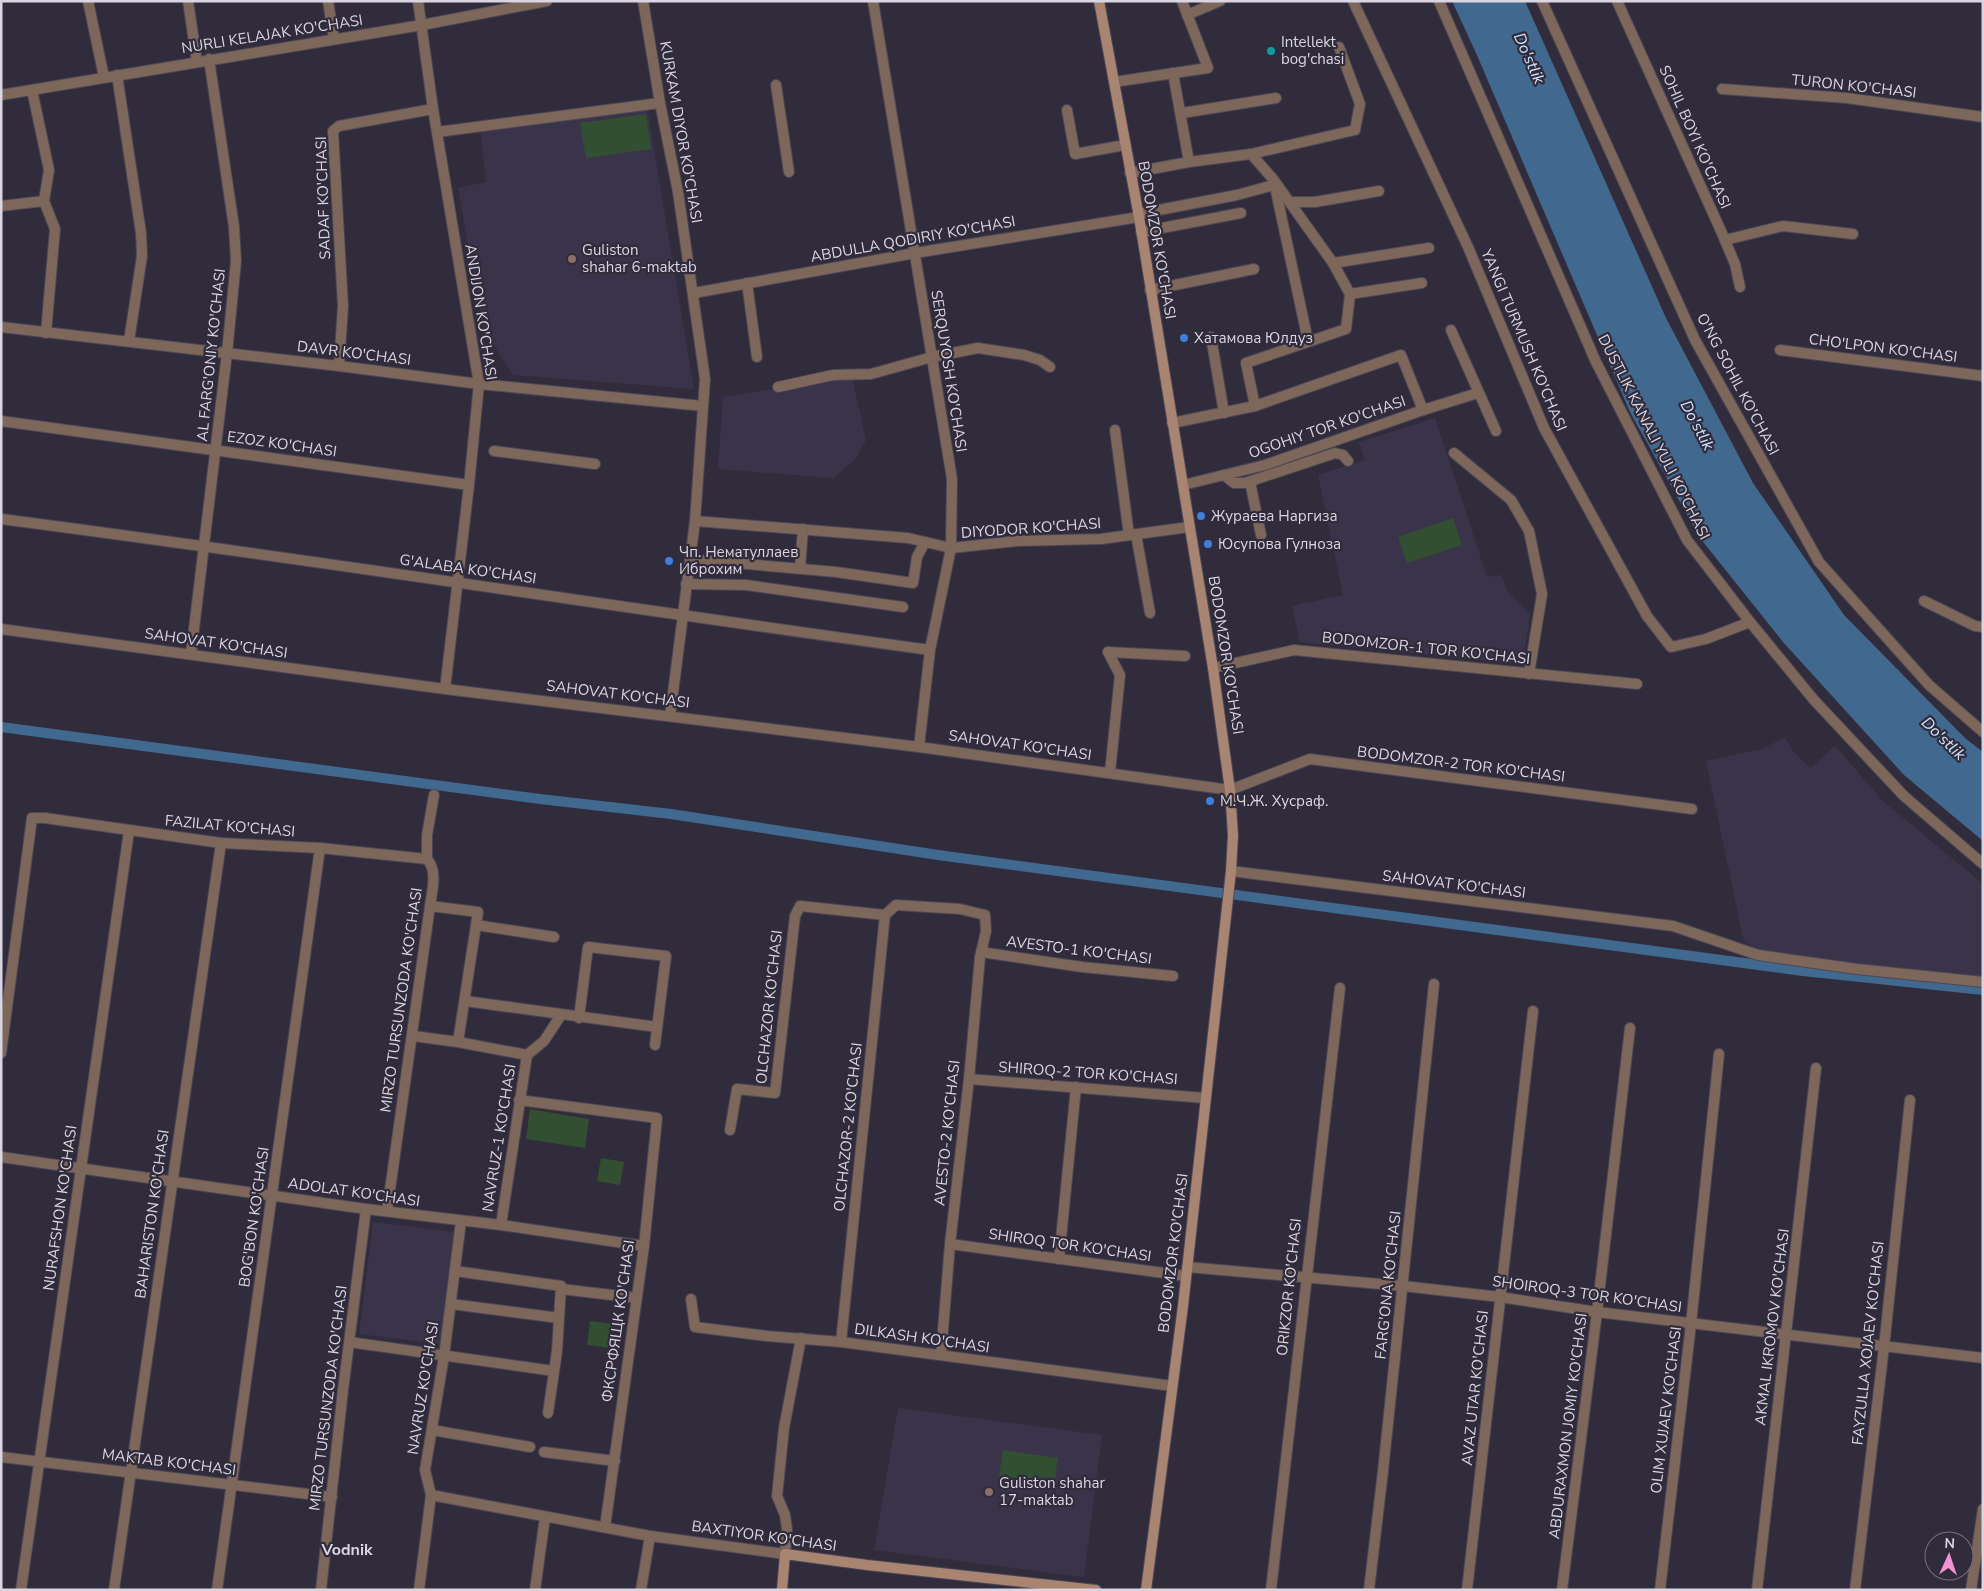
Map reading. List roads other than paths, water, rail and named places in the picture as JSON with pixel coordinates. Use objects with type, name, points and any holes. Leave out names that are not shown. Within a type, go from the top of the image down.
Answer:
[{"type":"street","points":[[88,1],[104,77]]},
{"type":"street","points":[[188,1],[197,62]]},
{"type":"street","points":[[328,1],[334,39]]},
{"type":"street","name":"ANDIJON KO'CHASI","points":[[418,1],[433,109],[479,384],[445,689]]},
{"type":"street","name":"KURKAM DIYOR KO'CHASI","points":[[643,1],[660,103],[678,192],[705,379],[695,521],[670,716]]},
{"type":"street","name":"SERQUYOSH KO'CHASI","points":[[873,1],[952,478],[952,548],[930,650],[918,747]]},
{"type":"street","name":"BODOMZOR KO'CHASI","points":[[1099,1],[1141,232],[1213,668],[1230,790],[1233,835],[1230,882],[1186,1271],[1146,1590]]},
{"type":"street","points":[[1114,82],[1208,68],[1182,1]]},
{"type":"street","points":[[1188,14],[1220,1]]},
{"type":"street","name":"YANGI TURMUSH KO'CHASI","points":[[1354,1],[1468,247],[1544,428],[1648,616],[1671,647],[1706,639],[1750,622]]},
{"type":"street","name":"DUSTLIK KANALI YULI KO'CHASI","points":[[1438,1],[1596,362],[1687,540],[1750,622],[1814,700],[1904,796],[1983,864]]},
{"type":"street","name":"O'NG SOHIL KO'CHASI","points":[[1542,1],[1695,340],[1818,562],[1930,685],[1983,732]]},
{"type":"street","name":"SOHIL BOYI KO'CHASI","points":[[1617,1],[1725,240],[1735,264],[1740,287]]},
{"type":"street","name":"NURLI KELAJAK KO'CHASI","points":[[1,95],[422,25],[541,2]]},
{"type":"street","points":[[1130,173],[1189,162],[1251,154],[1355,130],[1360,104],[1338,47]]},
{"type":"street","name":"AL FARG'ONIY KO'CHASI","points":[[191,654],[216,451],[236,261],[234,227],[209,59]]},
{"type":"street","points":[[1173,73],[1182,113],[1189,162]]},
{"type":"street","points":[[116,75],[141,233],[142,256],[130,341]]},
{"type":"street","points":[[776,85],[788,172]]},
{"type":"street","name":"TURON KO'CHASI","points":[[1722,88],[1847,98],[1983,117]]},
{"type":"street","points":[[32,90],[49,170],[44,201],[55,230],[46,333]]},
{"type":"street","points":[[1182,113],[1276,98]]},
{"type":"street","points":[[437,132],[660,103]]},
{"type":"street","name":"SADAF KO'CHASI","points":[[340,366],[343,306],[333,131],[339,126],[433,109]]},
{"type":"street","points":[[1067,110],[1075,154],[1125,145]]},
{"type":"street","points":[[1251,154],[1290,202],[1333,263],[1350,294],[1346,329],[1246,363],[1255,406]]},
{"type":"street","points":[[1274,182],[1308,341]]},
{"type":"street","name":"ABDULLA QODIRIY KO'CHASI","points":[[694,293],[1138,215],[1237,195],[1274,182]]},
{"type":"street","points":[[1290,202],[1315,202],[1379,192]]},
{"type":"street","points":[[1,206],[44,201]]},
{"type":"street","points":[[1141,232],[1241,213]]},
{"type":"street","points":[[1725,240],[1783,226],[1853,234]]},
{"type":"street","points":[[1333,263],[1429,248]]},
{"type":"street","points":[[1150,290],[1254,269]]},
{"type":"street","points":[[747,283],[757,357]]},
{"type":"street","points":[[1350,294],[1422,283]]},
{"type":"street","name":"DAVR KO'CHASI","points":[[1,327],[479,384],[703,406]]},
{"type":"street","points":[[1451,330],[1496,431]]},
{"type":"street","points":[[1211,337],[1224,414]]},
{"type":"street","points":[[778,387],[833,375],[871,374],[932,357],[978,348],[1024,355],[1040,360],[1050,368]]},
{"type":"street","name":"CHO'LPON KO'CHASI","points":[[1780,350],[1983,376]]},
{"type":"street","points":[[1172,423],[1224,414],[1255,406],[1401,355],[1423,410]]},
{"type":"street","name":"OGOHIY TOR KO'CHASI","points":[[1183,485],[1264,465],[1478,393]]},
{"type":"street","name":"EZOZ KO'CHASI","points":[[1,421],[469,485]]},
{"type":"street","points":[[1115,430],[1132,535],[1150,614]]},
{"type":"street","points":[[494,451],[595,464]]},
{"type":"street","points":[[1454,452],[1511,500],[1529,531],[1542,594],[1529,674]]},
{"type":"street","points":[[1224,475],[1234,483],[1250,482],[1335,453],[1343,455],[1348,461]]},
{"type":"street","points":[[1250,482],[1261,535]]},
{"type":"street","name":"G'ALABA KO'CHASI","points":[[1,519],[205,546],[930,650]]},
{"type":"street","name":"DIYODOR KO'CHASI","points":[[695,521],[908,538],[952,548],[1017,541],[1101,539],[1189,527]]},
{"type":"street","points":[[800,568],[803,529]]},
{"type":"street","points":[[690,559],[800,568],[913,583],[917,557],[925,542]]},
{"type":"street","points":[[686,584],[746,584],[903,608]]},
{"type":"street","points":[[1924,601],[1975,626],[1983,627]]},
{"type":"street","name":"SAHOVAT KO'CHASI","points":[[1,629],[445,689],[1110,772],[1230,790]]},
{"type":"street","name":"BODOMZOR-1 TOR KO'CHASI","points":[[1213,668],[1294,650],[1637,684]]},
{"type":"street","points":[[1110,772],[1120,676],[1108,652],[1185,656]]},
{"type":"street","name":"BODOMZOR-2 TOR KO'CHASI","points":[[1230,790],[1310,759],[1692,809]]},
{"type":"street","name":"MIRZO TURSUNZODA KO'CHASI","points":[[387,1211],[430,906],[433,876],[432,865],[427,859],[427,835],[434,795]]},
{"type":"street","name":"FAZILAT KO'CHASI","points":[[1,1053],[32,818],[45,818],[221,843],[320,848],[427,859]]},
{"type":"street","name":"NURAFSHON KO'CHASI","points":[[21,1590],[129,831]]},
{"type":"street","name":"BAHARISTON KO'CHASI","points":[[114,1590],[221,843]]},
{"type":"street","name":"BOG'BON KO'CHASI","points":[[217,1590],[320,848]]},
{"type":"street","name":"SAHOVAT KO'CHASI","points":[[1231,871],[1673,926],[1758,956],[1857,969],[1983,982]]},
{"type":"street","name":"AVESTO-2 KO'CHASI","points":[[885,915],[896,905],[960,909],[985,916],[986,931],[981,952],[950,1244],[941,1355]]},
{"type":"street","points":[[430,906],[478,912],[458,1042]]},
{"type":"street","name":"OLCHAZOR KO'CHASI","points":[[730,1130],[737,1089],[775,1093],[794,916],[800,906],[885,915]]},
{"type":"street","name":"OLCHAZOR-2 KO'CHASI","points":[[840,1342],[885,915]]},
{"type":"street","points":[[476,925],[554,937]]},
{"type":"street","points":[[579,1018],[588,947],[666,956],[655,1045]]},
{"type":"street","name":"AVESTO-1 KO'CHASI","points":[[981,952],[1082,967],[1173,976]]},
{"type":"street","name":"FARG'ONA KO'CHASI","points":[[1369,1590],[1434,984]]},
{"type":"street","name":"ORIKZOR KO'CHASI","points":[[1271,1590],[1305,1277],[1340,988]]},
{"type":"street","points":[[465,1001],[579,1018],[657,1027]]},
{"type":"street","name":"AVAZ UTAR KO'CHASI","points":[[1467,1590],[1533,1011]]},
{"type":"street","points":[[413,1036],[527,1055],[544,1041],[560,1015]]},
{"type":"street","name":"ABDURAXMON JOMIY KO'CHASI","points":[[1562,1590],[1630,1028]]},
{"type":"street","name":"OLIM XUJAEV KO'CHASI","points":[[1660,1590],[1691,1324],[1719,1054]]},
{"type":"street","name":"NAVRUZ-1 KO'CHASI","points":[[501,1225],[527,1055]]},
{"type":"street","name":"AKMAL IKROMOV KO'CHASI","points":[[1757,1590],[1816,1068]]},
{"type":"street","name":"SHIROQ-2 TOR KO'CHASI","points":[[969,1079],[1205,1098]]},
{"type":"street","points":[[1059,1259],[1076,1087]]},
{"type":"street","name":"ФКСРФЯЩК KO'CHASI","points":[[519,1100],[657,1118],[644,1246],[605,1527]]},
{"type":"street","name":"FAYZULLA XOJAEV KO'CHASI","points":[[1855,1590],[1884,1347],[1910,1100]]},
{"type":"street","name":"ADOLAT KO'CHASI","points":[[1,1157],[644,1246]]},
{"type":"street","name":"MIRZO TURSUNZODA KO'CHASI","points":[[321,1590],[366,1209]]},
{"type":"street","name":"NAVRUZ KO'CHASI","points":[[419,1590],[431,1495],[425,1470],[444,1356],[462,1221]]},
{"type":"street","name":"SHIROQ TOR KO'CHASI","points":[[950,1244],[1059,1259],[1186,1271]]},
{"type":"street","points":[[455,1271],[637,1298]]},
{"type":"street","name":"SHOIROQ-3 TOR KO'CHASI","points":[[1186,1271],[1305,1277],[1403,1286],[1500,1297],[1691,1324],[1983,1358]]},
{"type":"street","points":[[548,1413],[554,1371],[561,1287]]},
{"type":"street","name":"DILKASH KO'CHASI","points":[[691,1299],[695,1327],[767,1336],[840,1342],[1172,1386]]},
{"type":"street","points":[[451,1304],[559,1318]]},
{"type":"street","points":[[782,1590],[787,1529],[785,1515],[777,1496],[784,1428],[801,1338]]},
{"type":"street","points":[[349,1342],[554,1371]]},
{"type":"street","points":[[432,1430],[530,1446]]},
{"type":"street","points":[[544,1452],[615,1461]]},
{"type":"street","name":"MAKTAB KO'CHASI","points":[[1,1457],[332,1497]]},
{"type":"street","name":"BAXTIYOR KO'CHASI","points":[[431,1495],[650,1536],[867,1565],[1091,1590]]},
{"type":"street","points":[[1971,1590],[1983,1509]]},
{"type":"street","points":[[535,1590],[545,1517]]},
{"type":"street","points":[[642,1590],[650,1536]]},
{"type":"water","name":"Do'stlik","points":[[1452,1],[1525,1],[1666,318],[1753,483],[1844,615],[1965,738],[1983,752],[1983,841],[1904,775],[1783,642],[1700,538],[1630,412]]},
{"type":"waterway","points":[[1,727],[540,799],[671,814],[938,855],[1803,971],[1983,990]]},
{"type":"place","name":"Intellekt bog'chasi","points":[[1271,51]]},
{"type":"place","name":"Guliston shahar 6-maktab","points":[[572,259]]},
{"type":"place","name":"Хатамова Юлдуз","points":[[1184,338]]},
{"type":"place","name":"Жураева Наргиза","points":[[1201,516]]},
{"type":"place","name":"Юсупова Гулноза","points":[[1208,544]]},
{"type":"place","name":"Чп. Нематуллаев Иброхим","points":[[669,561]]},
{"type":"place","name":"М.Ч.Ж. Хусраф.","points":[[1210,801]]},
{"type":"place","name":"Guliston shahar 17-maktab","points":[[989,1492]]},
{"type":"district","name":"Vodnik","points":[[347,1549]]}]
